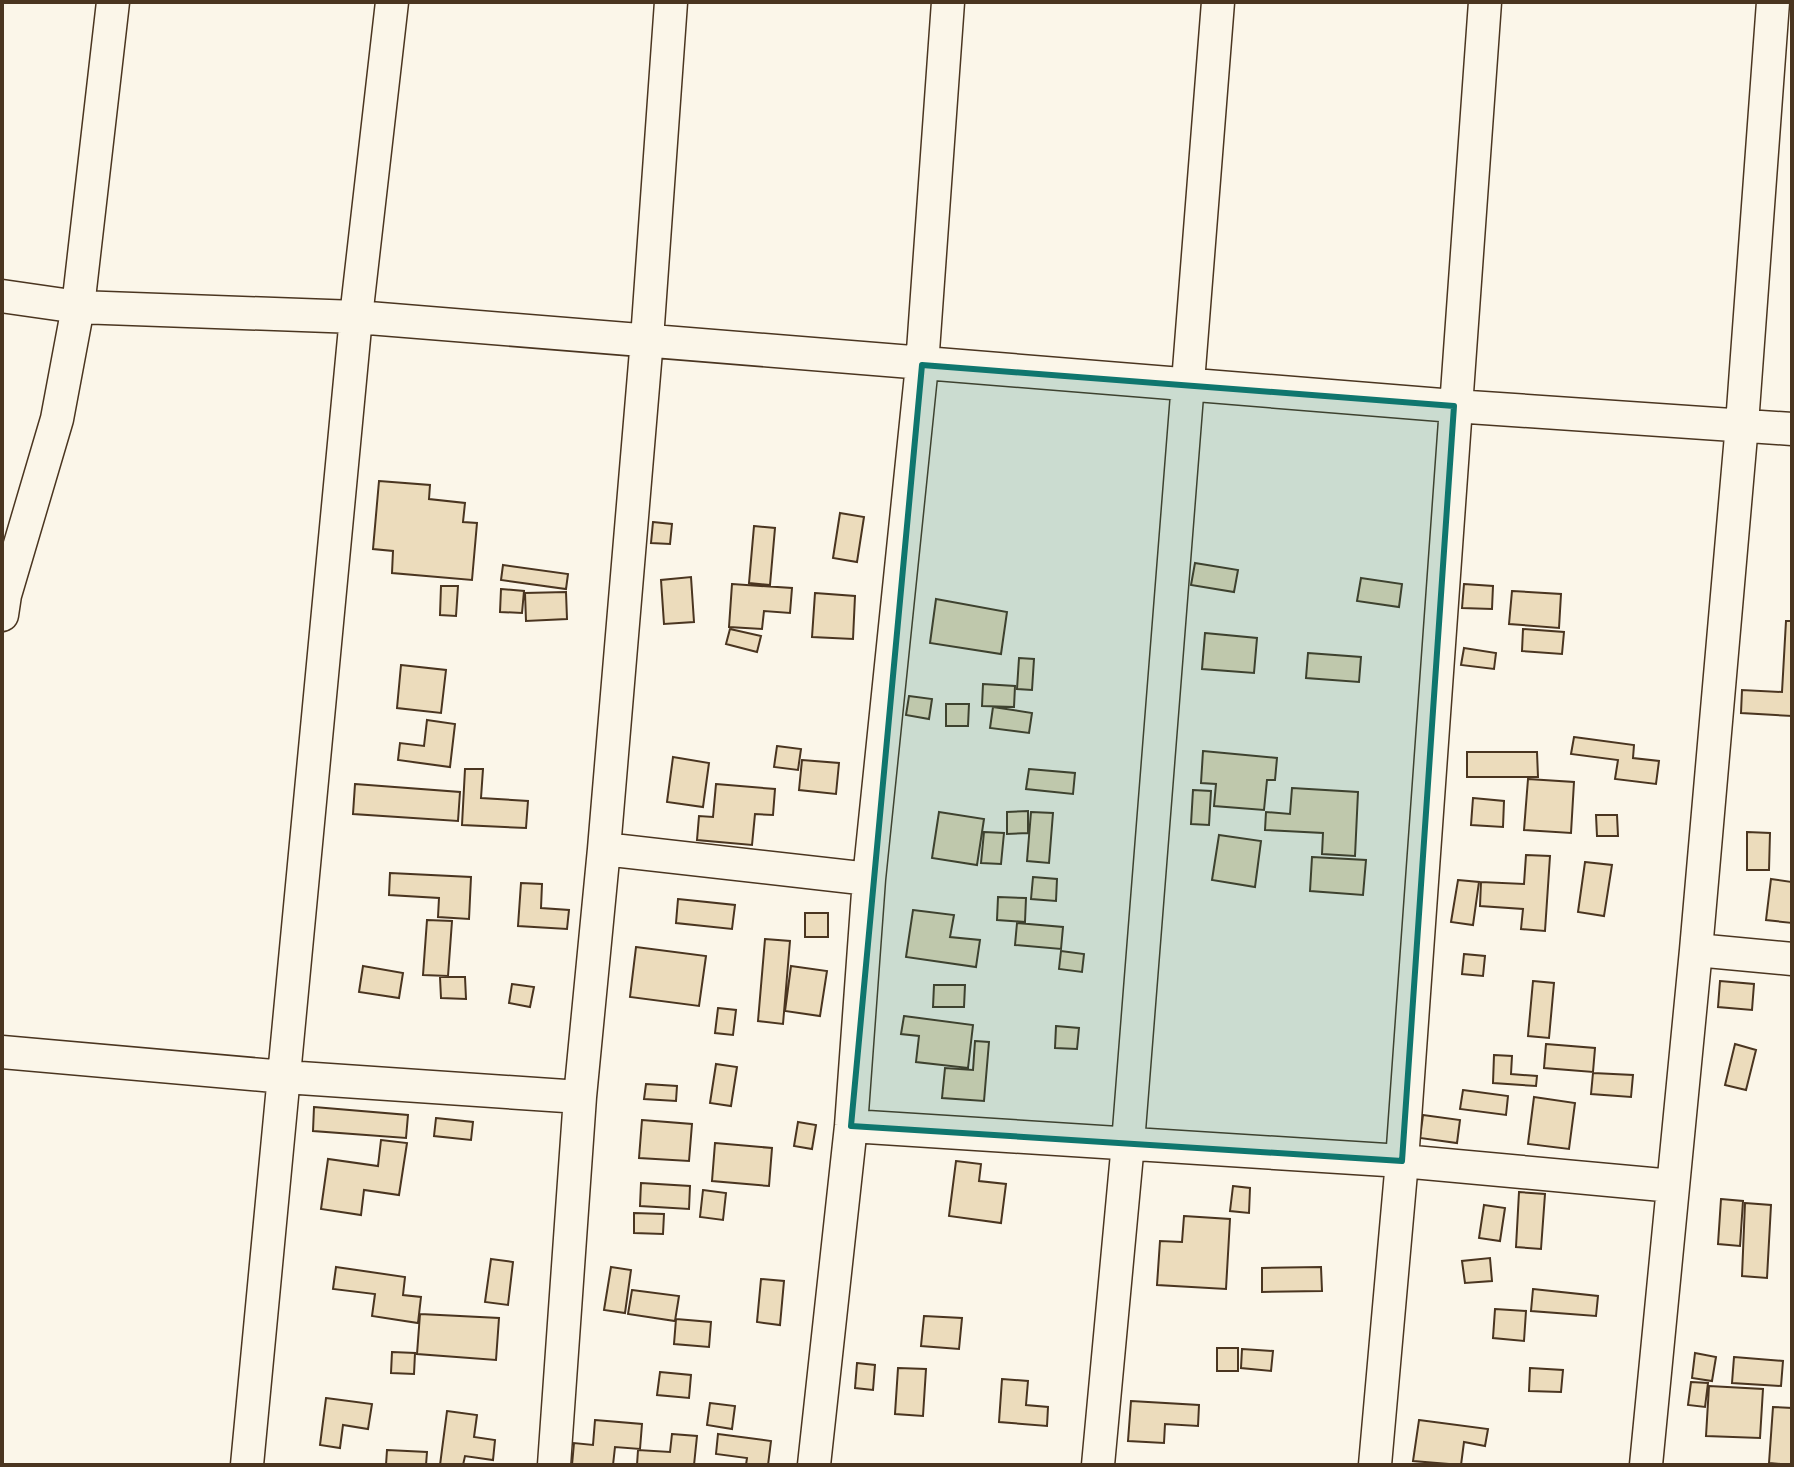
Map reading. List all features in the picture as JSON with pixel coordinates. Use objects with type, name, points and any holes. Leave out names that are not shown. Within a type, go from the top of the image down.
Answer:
[{"type":"street","points":[[2,615],[5,595],[57,419],[78,307],[113,2]]},
{"type":"street","points":[[247,1465],[356,317],[392,2]]},
{"type":"street","points":[[554,1465],[580,1097],[647,339],[671,2]]},
{"type":"street","points":[[814,1465],[851,1126],[869,879],[922,365],[948,2]]},
{"type":"street","points":[[1098,1465],[1128,1143],[1218,2]]},
{"type":"street","points":[[1375,1465],[1402,1161],[1485,2]]},
{"type":"street","points":[[1646,1465],[1696,950],[1742,424],[1773,2]]},
{"type":"street","points":[[2,296],[78,307],[356,317],[647,339],[922,365],[1792,429]]},
{"type":"street","points":[[604,849],[869,879]]},
{"type":"street","points":[[1696,950],[1792,959]]},
{"type":"street","points":[[2,1052],[285,1077],[580,1097]]},
{"type":"street","points":[[851,1126],[1402,1161],[1673,1186]]},
{"type":"highlighted area","points":[[922,365],[1454,406],[1402,1161],[851,1126]]},
{"type":"building","points":[[379,481],[430,485],[429,499],[465,503],[463,522],[477,523],[472,580],[392,573],[393,551],[373,549]]},
{"type":"building","points":[[840,513],[864,517],[857,562],[833,558]]},
{"type":"building","points":[[653,522],[672,524],[670,544],[651,543]]},
{"type":"building","points":[[754,526],[775,528],[770,585],[749,583]]},
{"type":"building","points":[[1195,563],[1238,570],[1234,592],[1191,585]]},
{"type":"building","points":[[503,565],[568,574],[566,589],[501,580]]},
{"type":"building","points":[[691,577],[694,622],[664,624],[661,580]]},
{"type":"building","points":[[1361,578],[1402,584],[1399,607],[1357,601]]},
{"type":"building","points":[[732,584],[792,588],[790,613],[764,611],[762,629],[729,627]]},
{"type":"building","points":[[1464,584],[1493,586],[1492,609],[1462,608]]},
{"type":"building","points":[[441,586],[458,586],[456,616],[440,615]]},
{"type":"building","points":[[501,589],[524,591],[522,613],[500,612]]},
{"type":"building","points":[[1512,591],[1561,594],[1559,628],[1509,624]]},
{"type":"building","points":[[566,592],[567,619],[526,621],[525,593]]},
{"type":"building","points":[[815,593],[855,596],[853,639],[812,637]]},
{"type":"building","points":[[936,599],[1007,612],[1001,654],[930,643]]},
{"type":"building","points":[[1786,621],[1792,621],[1792,716],[1741,713],[1742,690],[1782,692]]},
{"type":"building","points":[[730,629],[761,636],[757,652],[726,644]]},
{"type":"building","points":[[1523,629],[1564,632],[1562,654],[1522,651]]},
{"type":"building","points":[[1205,633],[1257,638],[1254,673],[1202,669]]},
{"type":"building","points":[[1464,648],[1496,653],[1494,669],[1461,665]]},
{"type":"building","points":[[1308,653],[1361,657],[1359,682],[1306,678]]},
{"type":"building","points":[[1019,658],[1034,659],[1032,690],[1017,689]]},
{"type":"building","points":[[401,665],[446,670],[441,713],[397,708]]},
{"type":"building","points":[[983,684],[1015,686],[1014,707],[982,706]]},
{"type":"building","points":[[909,696],[932,699],[929,719],[906,715]]},
{"type":"building","points":[[946,704],[969,704],[968,726],[946,726]]},
{"type":"building","points":[[993,707],[1032,713],[1029,733],[990,728]]},
{"type":"building","points":[[427,720],[455,724],[450,767],[398,760],[400,743],[424,746]]},
{"type":"building","points":[[1574,737],[1634,745],[1633,758],[1659,761],[1656,784],[1615,779],[1618,760],[1571,754]]},
{"type":"building","points":[[777,746],[801,749],[798,770],[774,767]]},
{"type":"building","points":[[1203,751],[1277,758],[1275,780],[1267,780],[1264,810],[1214,806],[1216,784],[1201,783]]},
{"type":"building","points":[[1467,752],[1537,752],[1538,777],[1467,777]]},
{"type":"building","points":[[673,757],[709,763],[703,807],[667,802]]},
{"type":"building","points":[[802,760],[839,763],[836,794],[799,790]]},
{"type":"building","points":[[465,769],[483,769],[481,798],[528,801],[526,828],[462,825]]},
{"type":"building","points":[[1029,769],[1075,773],[1073,794],[1026,789]]},
{"type":"building","points":[[1528,779],[1574,782],[1571,833],[1524,830]]},
{"type":"building","points":[[355,784],[460,792],[458,821],[353,814]]},
{"type":"building","points":[[716,784],[775,789],[773,815],[755,814],[752,845],[697,840],[699,816],[713,817]]},
{"type":"building","points":[[1292,788],[1358,792],[1355,856],[1322,854],[1323,833],[1265,830],[1266,812],[1290,814]]},
{"type":"building","points":[[1193,790],[1211,791],[1209,825],[1191,824]]},
{"type":"building","points":[[1473,798],[1504,801],[1503,827],[1471,825]]},
{"type":"building","points":[[1028,811],[1028,833],[1007,834],[1007,812]]},
{"type":"building","points":[[939,812],[984,819],[977,865],[932,858]]},
{"type":"building","points":[[1031,812],[1053,813],[1049,863],[1027,861]]},
{"type":"building","points":[[1596,815],[1617,815],[1618,836],[1597,836]]},
{"type":"building","points":[[984,832],[1004,833],[1001,864],[981,863]]},
{"type":"building","points":[[1747,832],[1770,833],[1769,870],[1747,870]]},
{"type":"building","points":[[1219,835],[1261,841],[1255,887],[1212,880]]},
{"type":"building","points":[[1526,855],[1550,856],[1545,931],[1521,929],[1523,909],[1480,906],[1481,882],[1524,884]]},
{"type":"building","points":[[1312,857],[1366,860],[1363,895],[1310,891]]},
{"type":"building","points":[[1585,862],[1612,865],[1604,916],[1578,912]]},
{"type":"building","points":[[390,873],[471,877],[469,919],[438,917],[439,898],[389,895]]},
{"type":"building","points":[[1033,877],[1057,879],[1056,901],[1031,899]]},
{"type":"building","points":[[1771,879],[1792,882],[1792,923],[1766,920]]},
{"type":"building","points":[[1458,880],[1479,882],[1473,925],[1451,922]]},
{"type":"building","points":[[521,883],[542,884],[541,908],[569,910],[567,929],[518,926]]},
{"type":"building","points":[[998,897],[1026,898],[1025,922],[997,920]]},
{"type":"building","points":[[678,899],[735,905],[732,929],[676,923]]},
{"type":"building","points":[[913,910],[954,915],[950,937],[980,940],[976,967],[906,957]]},
{"type":"building","points":[[805,913],[828,913],[828,937],[805,937]]},
{"type":"building","points":[[427,920],[452,921],[448,976],[423,975]]},
{"type":"building","points":[[1017,923],[1063,927],[1061,949],[1015,945]]},
{"type":"building","points":[[765,939],[790,941],[783,1024],[758,1021]]},
{"type":"building","points":[[636,947],[706,956],[699,1006],[630,997]]},
{"type":"building","points":[[1061,951],[1084,954],[1082,972],[1059,969]]},
{"type":"building","points":[[1464,954],[1485,956],[1483,976],[1462,974]]},
{"type":"building","points":[[363,966],[403,973],[399,998],[359,992]]},
{"type":"building","points":[[791,966],[827,971],[820,1016],[785,1011]]},
{"type":"building","points":[[440,977],[465,977],[466,999],[441,998]]},
{"type":"building","points":[[1533,981],[1554,983],[1549,1038],[1528,1036]]},
{"type":"building","points":[[1720,981],[1754,984],[1752,1010],[1718,1007]]},
{"type":"building","points":[[512,984],[534,987],[530,1007],[509,1003]]},
{"type":"building","points":[[934,985],[965,985],[964,1007],[933,1007]]},
{"type":"building","points":[[718,1008],[736,1010],[733,1035],[715,1033]]},
{"type":"building","points":[[904,1016],[973,1025],[968,1068],[916,1062],[919,1036],[901,1034]]},
{"type":"building","points":[[1056,1026],[1079,1028],[1077,1049],[1055,1048]]},
{"type":"building","points":[[975,1041],[989,1042],[984,1101],[942,1098],[945,1068],[973,1070]]},
{"type":"building","points":[[1546,1044],[1595,1048],[1593,1072],[1544,1068]]},
{"type":"building","points":[[1735,1044],[1756,1050],[1746,1090],[1725,1085]]},
{"type":"building","points":[[1494,1055],[1512,1056],[1511,1074],[1537,1076],[1536,1086],[1493,1083]]},
{"type":"building","points":[[716,1064],[737,1067],[731,1106],[710,1103]]},
{"type":"building","points":[[1593,1073],[1633,1075],[1631,1097],[1591,1094]]},
{"type":"building","points":[[646,1084],[677,1086],[676,1101],[644,1099]]},
{"type":"building","points":[[1463,1090],[1508,1096],[1506,1115],[1460,1109]]},
{"type":"building","points":[[1534,1097],[1575,1103],[1569,1149],[1528,1144]]},
{"type":"building","points":[[314,1107],[408,1115],[406,1138],[313,1131]]},
{"type":"building","points":[[1423,1115],[1460,1120],[1457,1143],[1420,1138]]},
{"type":"building","points":[[436,1118],[473,1122],[471,1140],[434,1136]]},
{"type":"building","points":[[642,1120],[692,1124],[689,1161],[639,1158]]},
{"type":"building","points":[[798,1122],[816,1125],[812,1149],[794,1146]]},
{"type":"building","points":[[381,1140],[407,1143],[399,1195],[364,1190],[361,1215],[321,1209],[328,1159],[378,1166]]},
{"type":"building","points":[[715,1143],[772,1148],[769,1186],[712,1181]]},
{"type":"building","points":[[956,1161],[981,1164],[979,1181],[1006,1184],[1001,1223],[949,1216]]},
{"type":"building","points":[[641,1183],[690,1186],[689,1209],[640,1206]]},
{"type":"building","points":[[1233,1186],[1250,1188],[1249,1213],[1230,1211]]},
{"type":"building","points":[[703,1190],[726,1193],[723,1220],[700,1217]]},
{"type":"building","points":[[1519,1192],[1545,1194],[1541,1249],[1516,1247]]},
{"type":"building","points":[[1721,1199],[1743,1201],[1740,1246],[1718,1244]]},
{"type":"building","points":[[1745,1203],[1771,1205],[1767,1278],[1742,1276]]},
{"type":"building","points":[[1484,1205],[1505,1208],[1500,1241],[1479,1238]]},
{"type":"building","points":[[634,1213],[664,1214],[663,1234],[634,1233]]},
{"type":"building","points":[[1184,1216],[1230,1219],[1226,1289],[1157,1285],[1160,1241],[1182,1242]]},
{"type":"building","points":[[1490,1258],[1492,1281],[1465,1283],[1462,1261]]},
{"type":"building","points":[[491,1259],[513,1262],[508,1305],[485,1302]]},
{"type":"building","points":[[336,1267],[405,1277],[403,1295],[421,1297],[418,1323],[372,1316],[375,1294],[333,1289]]},
{"type":"building","points":[[611,1267],[631,1270],[625,1313],[604,1310]]},
{"type":"building","points":[[1321,1267],[1322,1291],[1262,1292],[1262,1268]]},
{"type":"building","points":[[761,1279],[784,1281],[780,1325],[757,1322]]},
{"type":"building","points":[[1533,1289],[1598,1296],[1596,1316],[1531,1311]]},
{"type":"building","points":[[632,1290],[679,1296],[675,1321],[628,1314]]},
{"type":"building","points":[[1495,1309],[1526,1311],[1524,1341],[1493,1338]]},
{"type":"building","points":[[420,1314],[499,1318],[496,1360],[417,1354]]},
{"type":"building","points":[[924,1316],[962,1318],[959,1349],[921,1346]]},
{"type":"building","points":[[676,1319],[711,1322],[709,1347],[674,1344]]},
{"type":"building","points":[[1217,1348],[1238,1348],[1238,1371],[1217,1371]]},
{"type":"building","points":[[1242,1349],[1273,1351],[1271,1371],[1241,1368]]},
{"type":"building","points":[[392,1352],[415,1353],[414,1374],[391,1373]]},
{"type":"building","points":[[1695,1353],[1716,1357],[1712,1381],[1692,1378]]},
{"type":"building","points":[[1734,1357],[1783,1361],[1781,1386],[1732,1383]]},
{"type":"building","points":[[857,1363],[875,1365],[873,1390],[855,1388]]},
{"type":"building","points":[[898,1368],[926,1369],[923,1416],[895,1414]]},
{"type":"building","points":[[1530,1368],[1563,1370],[1561,1392],[1529,1391]]},
{"type":"building","points":[[660,1372],[691,1375],[689,1398],[657,1395]]},
{"type":"building","points":[[1002,1379],[1028,1381],[1026,1405],[1048,1407],[1047,1426],[999,1422]]},
{"type":"building","points":[[1691,1382],[1708,1383],[1705,1407],[1688,1405]]},
{"type":"building","points":[[1709,1386],[1763,1389],[1760,1438],[1706,1436]]},
{"type":"building","points":[[326,1398],[372,1404],[368,1429],[343,1425],[340,1448],[320,1445]]},
{"type":"building","points":[[1131,1401],[1199,1405],[1198,1426],[1165,1424],[1164,1443],[1128,1441]]},
{"type":"building","points":[[710,1403],[735,1406],[732,1429],[707,1425]]},
{"type":"building","points":[[1773,1407],[1792,1408],[1792,1465],[1769,1463]]},
{"type":"building","points":[[447,1411],[477,1415],[474,1437],[495,1440],[493,1460],[465,1456],[463,1465],[440,1465]]},
{"type":"building","points":[[595,1420],[642,1424],[640,1449],[615,1447],[613,1465],[572,1465],[574,1443],[593,1445]]},
{"type":"building","points":[[1419,1420],[1488,1429],[1485,1446],[1464,1442],[1461,1465],[1413,1461]]},
{"type":"building","points":[[672,1434],[697,1436],[694,1465],[637,1465],[638,1450],[670,1452]]},
{"type":"building","points":[[718,1434],[771,1441],[768,1465],[746,1465],[747,1458],[716,1454]]},
{"type":"building","points":[[387,1450],[427,1452],[426,1465],[386,1465]]}]
